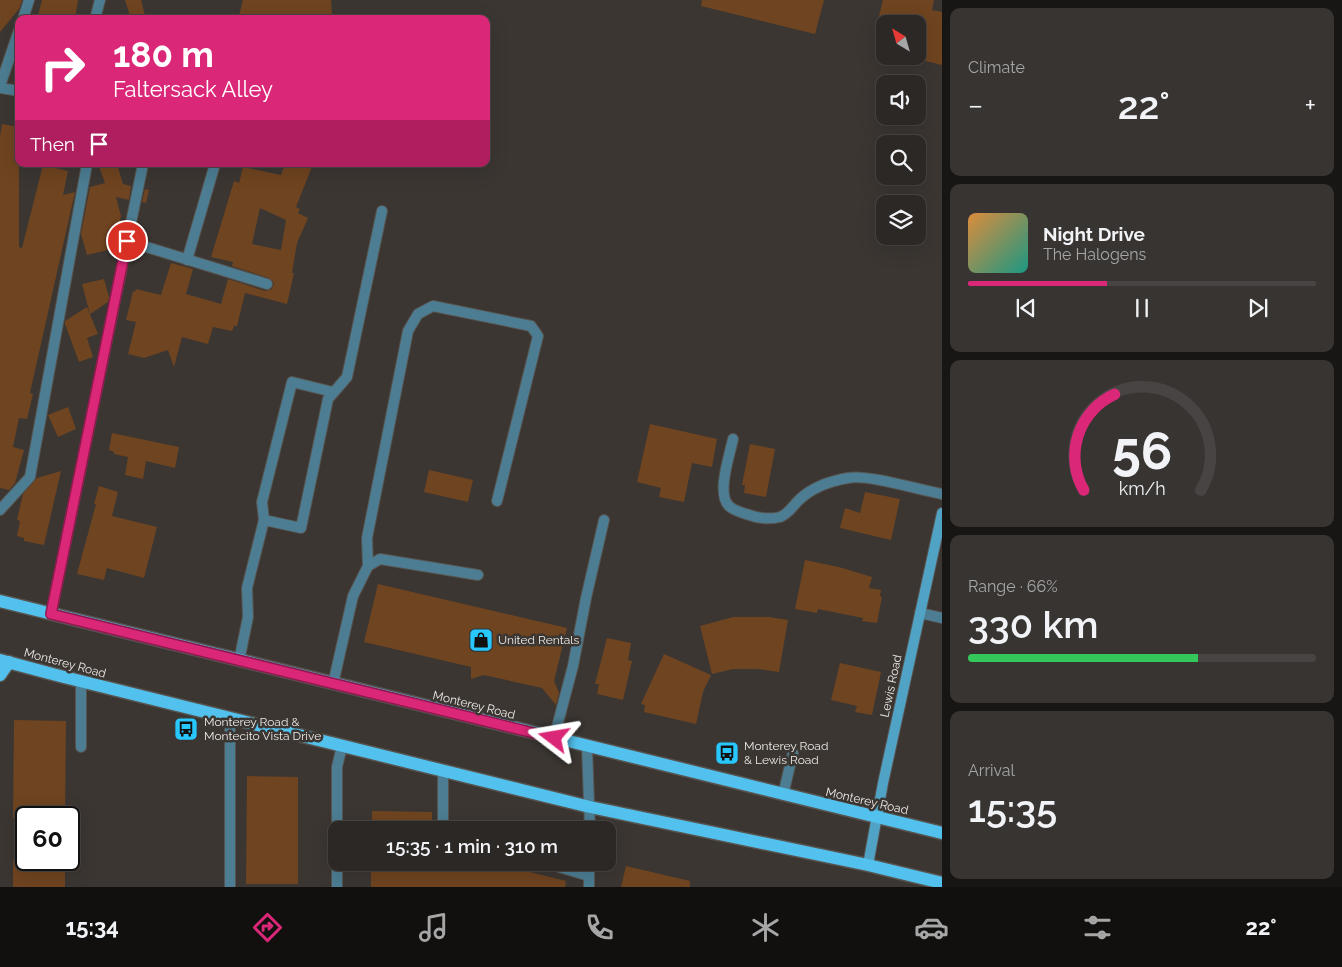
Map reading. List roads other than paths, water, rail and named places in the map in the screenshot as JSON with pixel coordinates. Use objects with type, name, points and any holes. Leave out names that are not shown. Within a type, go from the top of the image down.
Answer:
[{"type":"main road","name":"Monterey Road","points":[[0,601],[942,833]]},
{"type":"main road","name":"Monterey Road","points":[[5,661],[590,807],[868,865],[942,883]]},
{"type":"main road","points":[[0,674],[5,661]]},
{"type":"street","points":[[23,15],[29,0]]},
{"type":"street","points":[[97,15],[100,0]]},
{"type":"street","points":[[15,42],[0,87],[15,90]]},
{"type":"street","points":[[0,510],[30,477],[86,167]]},
{"type":"street","points":[[51,614],[142,167]]},
{"type":"street","points":[[187,260],[214,167]]},
{"type":"street","points":[[264,520],[301,528],[328,399],[347,377],[382,212]]},
{"type":"street","points":[[127,241],[268,284]]},
{"type":"street","points":[[333,684],[353,596],[368,566],[366,538],[408,331],[418,314],[433,306],[531,326],[538,336],[497,501]]},
{"type":"street","points":[[239,660],[248,617],[247,588],[264,520],[262,502],[292,382],[333,392]]},
{"type":"street","points":[[733,439],[723,484],[724,497],[727,505],[756,518],[767,519],[781,516],[819,486],[849,478],[867,478],[942,494]]},
{"type":"street","name":"Lewis Road","points":[[868,865],[883,782],[920,613],[939,546],[942,513]]},
{"type":"street","points":[[554,738],[573,666],[604,520]]},
{"type":"street","points":[[368,566],[380,559],[478,575]]},
{"type":"street","points":[[920,613],[942,618]]},
{"type":"street","points":[[81,681],[81,747]]},
{"type":"street","points":[[230,718],[230,887]]},
{"type":"street","points":[[337,821],[337,767],[342,746]]},
{"type":"street","points":[[587,747],[590,821]]},
{"type":"street","points":[[783,795],[792,753]]},
{"type":"street","points":[[443,821],[444,771]]},
{"type":"street","points":[[337,871],[337,887]]},
{"type":"street","points":[[572,871],[589,876]]},
{"type":"street","points":[[589,871],[589,887]]},
{"type":"place","name":"United Rentals","points":[[481,640]]},
{"type":"place","name":"Monterey Road & Montecito Vista Drive","points":[[186,729]]},
{"type":"place","name":"Monterey Road & Lewis Road","points":[[727,753]]}]
